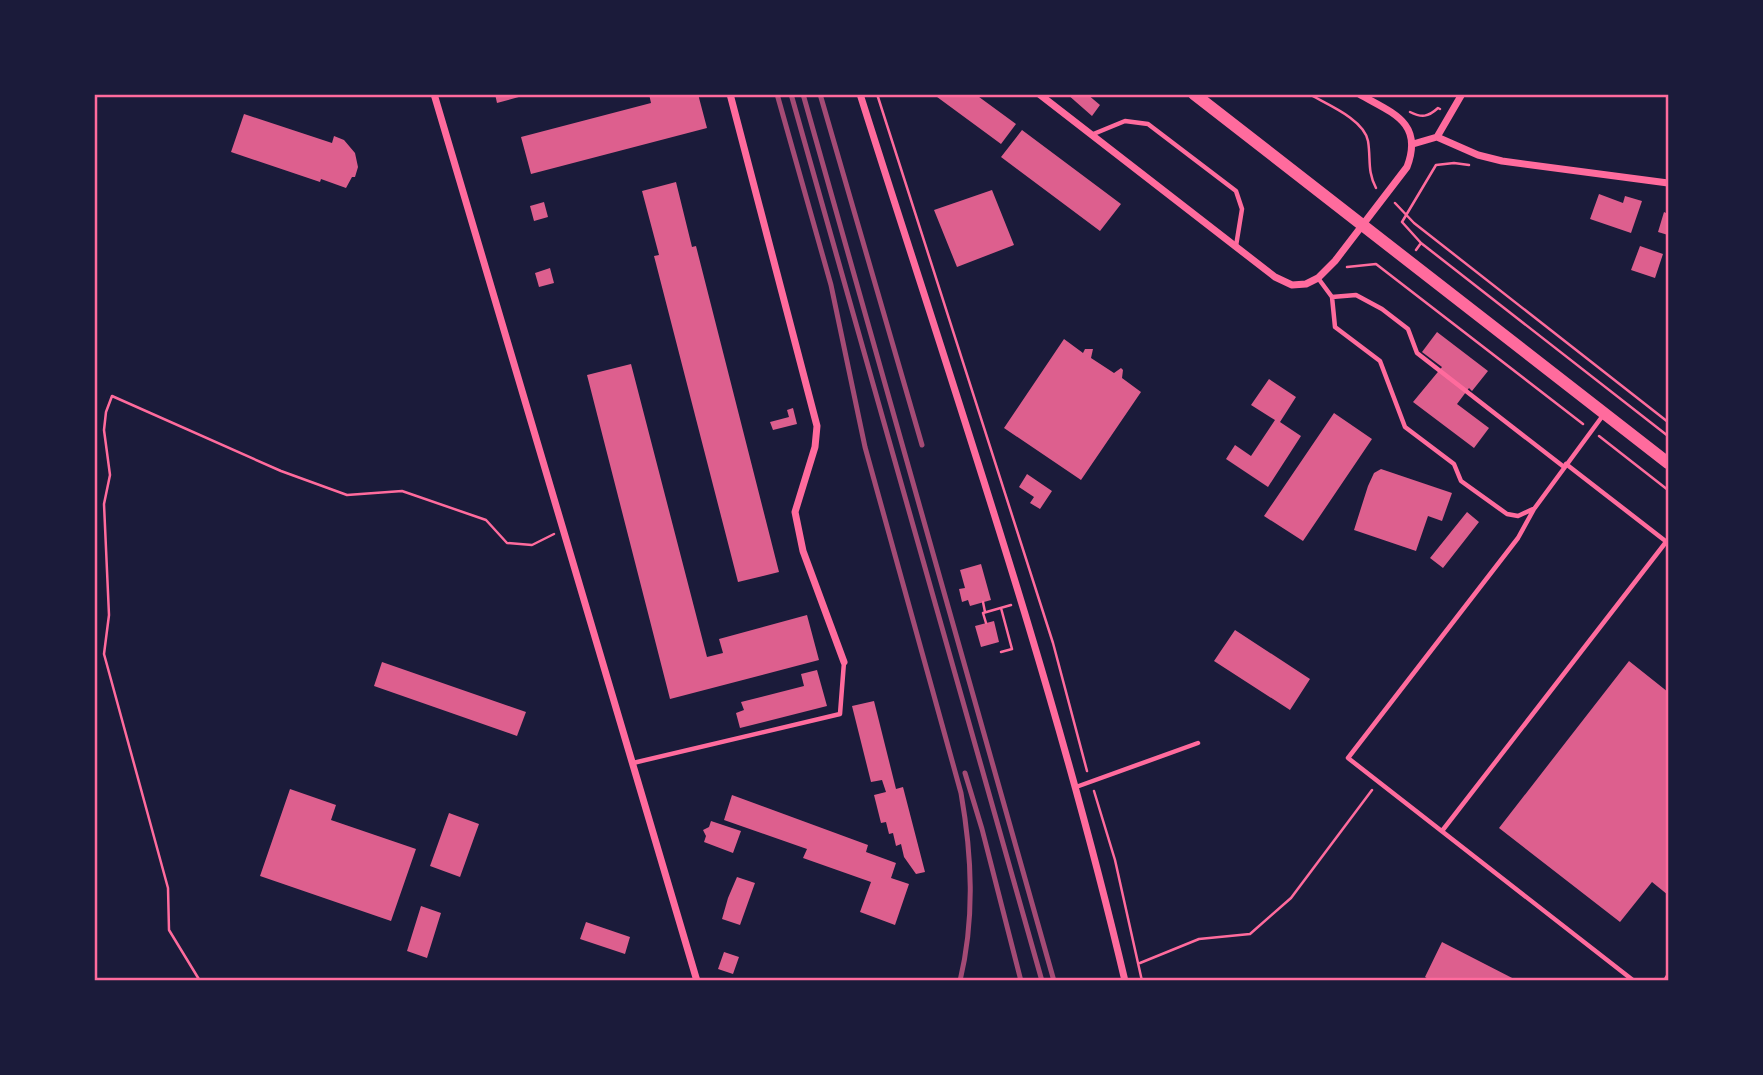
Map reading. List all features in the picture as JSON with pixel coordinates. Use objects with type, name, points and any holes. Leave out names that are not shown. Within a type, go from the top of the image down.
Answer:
[{"type":"main road","points":[[1194,94],[1668,463]]},
{"type":"street","points":[[434,94],[697,981]]},
{"type":"street","points":[[730,94],[817,426],[815,447],[795,512],[803,551],[844,662]]},
{"type":"street","points":[[860,94],[1021,603],[1099,871],[1125,981]]},
{"type":"street","points":[[1039,94],[1281,281],[1292,285],[1306,284],[1318,278],[1335,261],[1407,167],[1413,144],[1410,131],[1401,119],[1359,94]]},
{"type":"street","points":[[1437,137],[1462,94]]},
{"type":"street","points":[[1413,144],[1437,137],[1478,155],[1502,161],[1668,183]]},
{"type":"lane","points":[[1091,135],[1125,121],[1148,124],[1236,191],[1242,209],[1236,247]]},
{"type":"lane","points":[[1318,278],[1332,297],[1335,327],[1380,361],[1405,427],[1454,464],[1461,481],[1507,514],[1518,516],[1534,509]]},
{"type":"lane","points":[[1332,297],[1356,295],[1382,309],[1408,329],[1417,353],[1667,543],[1442,831]]},
{"type":"lane","points":[[1605,413],[1534,509],[1518,538],[1348,758],[1634,981]]},
{"type":"lane","points":[[632,764],[840,714],[844,662]]},
{"type":"lane","points":[[1075,787],[1198,743]]},
{"type":"lane","points":[[1665,981],[1668,976]]},
{"type":"path","points":[[877,94],[1053,643],[1115,860],[1142,981]]},
{"type":"path","points":[[1309,94],[1351,118],[1367,136],[1369,175],[1377,189],[1414,223],[1668,422]]},
{"type":"path","points":[[1480,167],[1454,163],[1436,165],[1402,222],[1421,243],[1668,436]]},
{"type":"path","points":[[1408,260],[1421,243]]},
{"type":"path","points":[[1335,261],[1342,268],[1376,264],[1668,490]]},
{"type":"path","points":[[200,981],[169,930],[168,888],[104,654],[109,615],[104,504],[110,475],[104,430],[106,412],[112,396],[281,471],[347,495],[402,491],[486,520],[507,543],[532,545],[563,528]]},
{"type":"path","points":[[983,603],[986,623]]},
{"type":"path","points":[[985,612],[1021,603]]},
{"type":"path","points":[[1001,608],[1012,649],[1001,652]]},
{"type":"path","points":[[1139,964],[1199,939],[1250,933],[1292,898],[1378,782]]},
{"type":"building","points":[[495,94],[526,94],[526,95],[497,103]]},
{"type":"building","points":[[649,94],[698,94],[707,128],[531,174],[521,137],[651,103]]},
{"type":"building","points":[[933,94],[975,94],[1016,124],[1001,144]]},
{"type":"building","points":[[1067,94],[1087,94],[1100,105],[1092,116]]},
{"type":"building","points":[[244,114],[332,143],[334,136],[344,140],[355,153],[358,167],[355,177],[352,177],[346,188],[231,152]]},
{"type":"building","points":[[1022,130],[1121,204],[1100,231],[1001,157]]},
{"type":"building","points":[[676,182],[692,247],[696,246],[779,572],[738,582],[654,256],[659,255],[642,191]]},
{"type":"building","points":[[992,190],[1014,245],[957,267],[934,210]]},
{"type":"building","points":[[1599,194],[1623,203],[1625,196],[1642,201],[1631,233],[1590,219]]},
{"type":"building","points":[[544,202],[548,217],[534,221],[530,206]]},
{"type":"building","points":[[1664,212],[1668,214],[1668,235],[1658,232]]},
{"type":"building","points":[[1640,246],[1663,254],[1655,278],[1631,270]]},
{"type":"building","points":[[550,268],[554,283],[539,287],[535,273]]},
{"type":"building","points":[[1437,332],[1488,371],[1472,391],[1469,388],[1457,404],[1489,428],[1474,448],[1413,402],[1442,367],[1422,352]]},
{"type":"building","points":[[1064,339],[1083,353],[1085,349],[1093,349],[1091,358],[1114,373],[1121,368],[1122,378],[1141,392],[1081,480],[1004,428]]},
{"type":"building","points":[[631,364],[707,657],[723,653],[719,639],[807,615],[819,660],[670,699],[587,375]]},
{"type":"building","points":[[1269,379],[1296,397],[1280,422],[1301,436],[1268,487],[1226,459],[1235,445],[1251,456],[1275,420],[1251,405]]},
{"type":"building","points":[[793,408],[797,424],[773,430],[770,422],[789,417],[787,410]]},
{"type":"building","points":[[1334,413],[1372,439],[1303,541],[1264,516]]},
{"type":"building","points":[[1381,469],[1452,493],[1442,521],[1428,516],[1416,551],[1354,530],[1368,486],[1374,473]]},
{"type":"building","points":[[1027,474],[1052,491],[1040,509],[1030,503],[1034,497],[1019,487]]},
{"type":"building","points":[[1467,512],[1479,522],[1443,568],[1430,558]]},
{"type":"building","points":[[981,564],[991,600],[970,606],[968,600],[962,602],[959,589],[965,588],[960,570]]},
{"type":"building","points":[[994,621],[999,642],[981,647],[975,626]]},
{"type":"building","points":[[1235,630],[1310,679],[1290,710],[1214,661]]},
{"type":"building","points":[[1629,661],[1668,692],[1668,895],[1652,882],[1620,922],[1499,828]]},
{"type":"building","points":[[382,662],[526,712],[517,736],[374,686]]},
{"type":"building","points":[[817,670],[827,706],[740,728],[736,713],[744,710],[741,702],[804,686],[801,674]]},
{"type":"building","points":[[874,701],[896,789],[903,787],[925,872],[916,874],[904,857],[901,844],[896,846],[893,833],[889,834],[886,822],[881,823],[874,795],[886,792],[882,780],[871,782],[852,706]]},
{"type":"building","points":[[290,789],[336,805],[331,820],[416,849],[391,921],[260,876]]},
{"type":"building","points":[[732,795],[868,845],[866,852],[896,863],[891,878],[909,884],[895,925],[860,912],[871,882],[803,858],[807,849],[724,820]]},
{"type":"building","points":[[449,813],[479,824],[460,877],[430,866]]},
{"type":"building","points":[[711,821],[741,831],[733,853],[704,842],[706,836],[703,830],[709,827]]},
{"type":"building","points":[[737,877],[755,883],[740,925],[722,919]]},
{"type":"building","points":[[421,906],[441,913],[427,958],[407,951]]},
{"type":"building","points":[[586,922],[630,937],[625,954],[580,939]]},
{"type":"building","points":[[1442,942],[1518,981],[1431,981],[1425,977]]},
{"type":"building","points":[[724,952],[739,957],[733,974],[718,969]]},
{"type":"railway","points":[[777,94],[831,285],[865,447],[961,793],[968,840],[970,910],[960,981]]},
{"type":"railway","points":[[791,94],[1042,981]]},
{"type":"railway","points":[[803,94],[1054,981]]},
{"type":"railway","points":[[820,94],[922,445]]},
{"type":"railway","points":[[965,773],[1021,981]]}]
